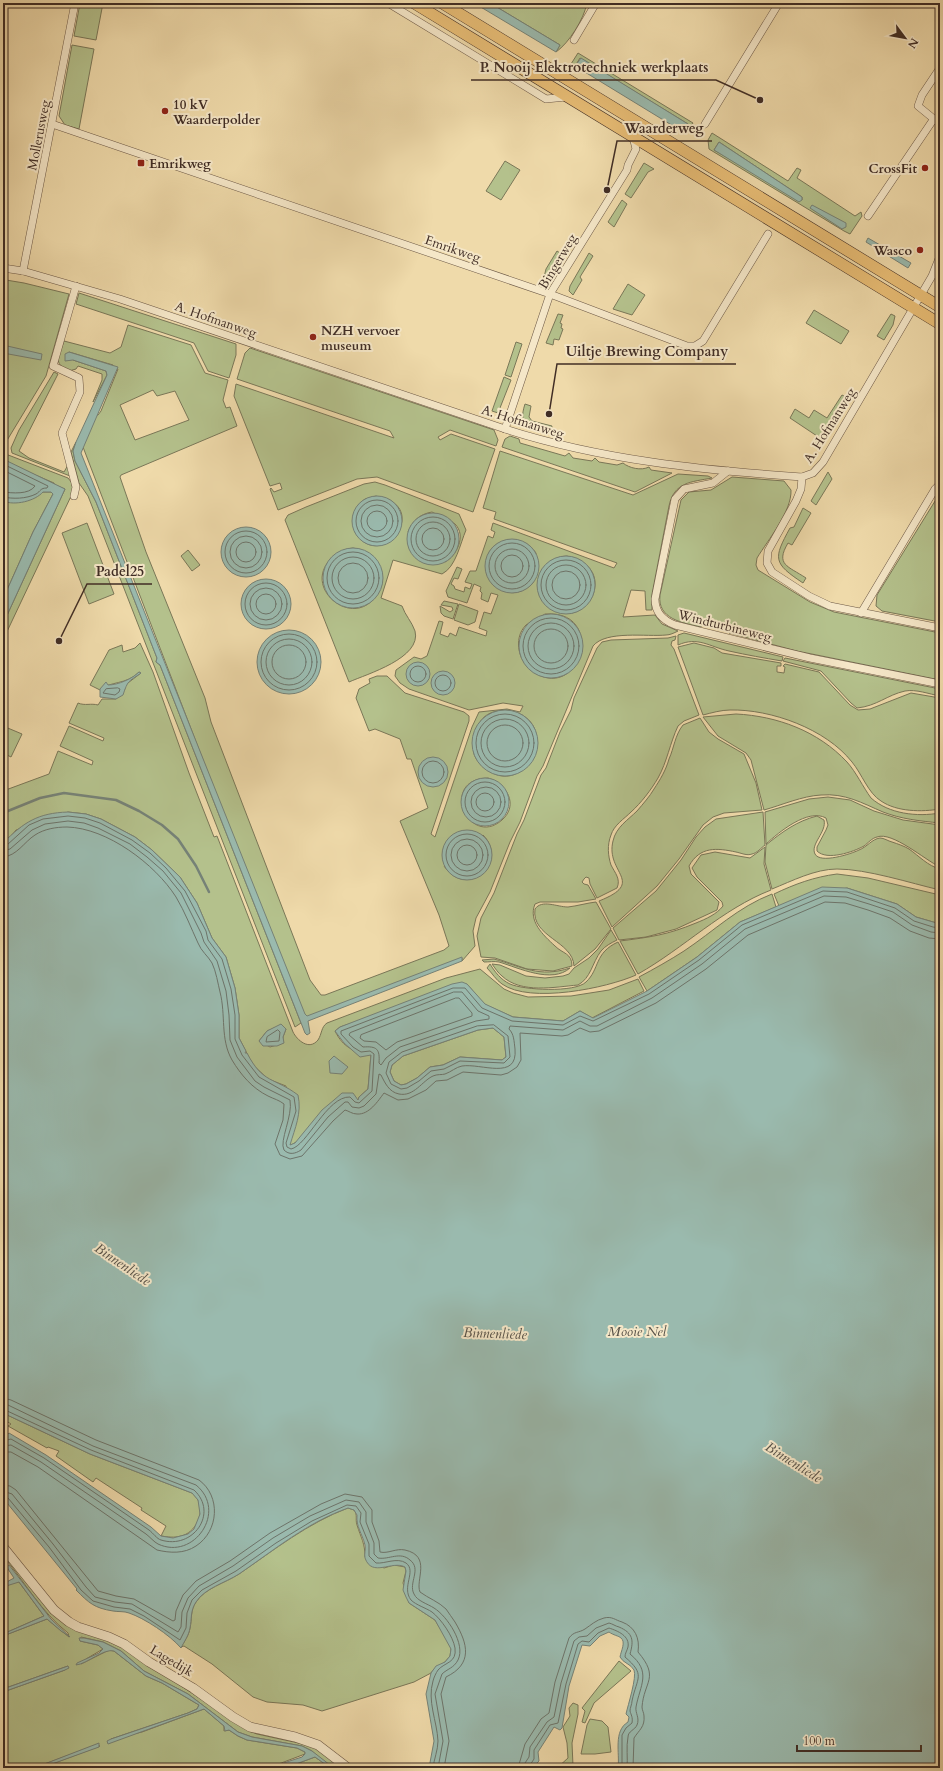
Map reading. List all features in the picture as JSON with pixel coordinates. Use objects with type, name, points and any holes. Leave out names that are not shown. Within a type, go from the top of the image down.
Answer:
[{"type":"main road","points":[[414,3],[940,324]]},
{"type":"main road","points":[[445,4],[940,307]]},
{"type":"street","name":"Mollerusweg","points":[[22,271],[75,3]]},
{"type":"street","points":[[388,3],[546,99],[569,97]]},
{"type":"street","points":[[574,40],[596,3]]},
{"type":"street","points":[[705,124],[779,3]]},
{"type":"street","points":[[438,18],[445,4]]},
{"type":"street","points":[[940,68],[922,95],[918,106],[933,120],[940,124]]},
{"type":"street","points":[[868,216],[933,120]]},
{"type":"street","name":"Emrikweg","points":[[52,124],[550,294],[687,346],[695,346],[703,341],[768,234]]},
{"type":"street","name":"Bingerweg","points":[[505,429],[550,294],[627,170],[636,149],[633,137]]},
{"type":"street","name":"A. Hofmanweg","points":[[3,268],[22,271],[134,304],[541,440],[593,452],[728,471],[802,477],[813,473],[820,466],[921,296],[932,276],[940,256]]},
{"type":"street","points":[[74,496],[76,487],[62,432],[80,392],[79,378],[53,366],[76,286]]},
{"type":"street","name":"Windturbineweg","points":[[728,471],[713,483],[684,489],[675,498],[656,599],[656,609],[662,618],[675,625],[780,651],[940,684]]},
{"type":"street","points":[[802,477],[801,489],[796,501],[771,545],[767,556],[768,568],[776,576],[813,598],[830,606],[940,628]]},
{"type":"street","points":[[861,613],[935,489],[940,484]]},
{"type":"street","name":"Lagedijk","points":[[3,1546],[54,1610],[69,1622],[78,1627],[109,1637],[124,1644],[149,1662],[193,1688],[233,1717],[250,1727],[295,1737],[318,1745],[348,1768]]},
{"type":"green space","points":[[80,3],[103,3],[96,40],[74,36]]},
{"type":"green space","points":[[490,3],[587,3],[583,16],[575,30],[566,43],[556,52],[560,45]]},
{"type":"green space","points":[[72,45],[94,49],[79,129],[65,125],[59,116]]},
{"type":"green space","points":[[578,53],[693,123],[686,133],[683,132],[688,124],[580,58],[575,66],[571,64]]},
{"type":"green space","points":[[712,133],[788,181],[797,168],[801,170],[797,178],[855,216],[861,212],[862,216],[850,234],[709,149],[708,140]],"holes":[[[719,142],[802,197],[802,200],[714,150]]]},
{"type":"green space","points":[[505,161],[520,170],[501,200],[486,191]]},
{"type":"green space","points":[[644,163],[654,169],[648,172],[631,198],[625,194]]},
{"type":"green space","points":[[622,200],[627,204],[614,227],[608,222]]},
{"type":"green space","points":[[557,251],[563,255],[550,276],[543,281],[546,269]]},
{"type":"green space","points":[[589,253],[593,256],[580,277],[582,280],[573,295],[569,291],[570,286]]},
{"type":"green space","points":[[6,280],[69,294],[46,376],[3,447],[3,294]]},
{"type":"green space","points":[[628,284],[645,295],[632,315],[613,309]]},
{"type":"green space","points":[[79,293],[236,344],[236,355],[229,378],[208,371],[194,343],[76,304]]},
{"type":"green space","points":[[814,310],[849,331],[841,344],[806,323]]},
{"type":"green space","points":[[558,314],[563,315],[560,323],[562,324],[561,328],[563,329],[559,340],[554,339],[553,345],[546,343]]},
{"type":"green space","points":[[891,314],[895,316],[893,325],[884,340],[877,336]]},
{"type":"green space","points":[[128,325],[191,345],[205,373],[228,380],[223,400],[226,408],[230,407],[237,426],[121,475],[120,477],[146,552],[205,698],[211,722],[310,980],[321,995],[325,995],[444,950],[449,946],[439,915],[400,821],[428,808],[411,759],[407,759],[400,739],[375,729],[369,731],[356,698],[359,689],[370,683],[369,679],[377,676],[387,676],[405,693],[464,712],[469,716],[469,721],[431,834],[435,837],[472,727],[479,712],[507,709],[520,712],[523,706],[503,703],[469,710],[409,689],[400,683],[395,676],[396,670],[414,657],[421,659],[427,656],[439,621],[443,622],[440,634],[448,637],[450,633],[456,636],[459,627],[486,636],[487,631],[479,628],[484,612],[491,614],[498,595],[491,593],[488,602],[481,599],[481,587],[474,584],[467,603],[448,597],[446,591],[457,567],[462,569],[458,579],[454,578],[451,584],[455,589],[464,592],[465,587],[470,589],[472,584],[465,582],[470,571],[476,571],[488,536],[493,538],[495,532],[491,530],[493,523],[614,568],[617,563],[494,519],[496,512],[483,508],[500,451],[633,495],[678,474],[708,476],[712,478],[684,484],[671,498],[652,594],[652,610],[646,610],[645,591],[631,590],[623,617],[655,615],[662,624],[678,631],[668,635],[617,636],[599,641],[593,646],[543,766],[537,776],[520,822],[510,842],[490,892],[476,918],[473,931],[475,946],[462,961],[462,958],[303,1021],[83,447],[94,416],[98,415],[101,411],[118,369],[113,368],[113,365],[69,352],[73,360],[106,371],[107,375],[93,402],[102,380],[102,374],[78,366],[76,369],[69,371],[60,365],[58,359],[64,341],[110,353],[121,347]],"holes":[[[153,390],[157,396],[175,391],[189,420],[135,440],[120,405]],[[507,540],[516,540],[527,544],[536,553],[533,583],[520,591],[508,592],[498,587],[490,578],[487,567],[488,556],[494,546]],[[567,556],[580,560],[592,572],[595,583],[593,594],[588,603],[580,610],[570,613],[558,612],[547,604],[540,595],[538,584],[541,572],[544,567],[554,559]],[[545,614],[564,616],[576,625],[581,638],[580,652],[575,665],[565,675],[551,678],[535,673],[529,669],[521,658],[518,644],[519,637],[526,625]],[[506,710],[524,716],[534,727],[537,741],[533,755],[525,767],[513,775],[499,776],[484,767],[475,756],[474,750],[478,726],[485,716],[490,713]],[[488,778],[501,785],[505,790],[510,802],[510,808],[502,820],[490,827],[479,826],[470,820],[464,810],[462,799],[464,789],[473,781]],[[483,835],[490,845],[491,855],[488,865],[482,873],[474,878],[464,879],[454,876],[444,866]]]},
{"type":"green space","points":[[516,342],[522,344],[511,377],[505,375]]},
{"type":"green space","points":[[250,348],[494,430],[498,440],[496,446],[450,430],[438,437],[440,440],[451,434],[495,449],[473,512],[377,477],[357,479],[278,510],[270,489],[271,488],[274,492],[282,489],[280,483],[270,486],[234,396],[236,384],[394,438],[390,431],[237,379],[245,353]]},
{"type":"green space","points":[[54,372],[58,374],[19,451],[29,458],[64,472],[68,465],[70,476],[12,453],[11,448],[19,430]]},
{"type":"green space","points":[[504,377],[511,380],[498,413],[492,411]]},
{"type":"green space","points":[[842,395],[848,398],[819,445],[814,442],[817,436],[790,418],[795,409],[809,418],[814,410],[827,418]]},
{"type":"green space","points":[[525,404],[531,406],[529,417],[532,421],[552,426],[551,432],[532,427],[524,422],[523,412]]},
{"type":"green space","points":[[510,436],[519,439],[520,443],[565,456],[569,453],[573,458],[592,461],[595,458],[599,462],[617,465],[623,463],[635,468],[642,469],[649,467],[651,470],[672,473],[635,492],[502,447],[505,439]]},
{"type":"green space","points":[[76,442],[73,451],[75,461],[96,502],[157,658],[156,662],[160,665],[301,1023],[295,1027],[88,496],[79,483],[71,452]]},
{"type":"green space","points":[[3,453],[68,478],[72,483],[73,492],[3,640],[3,624],[65,489],[12,465],[3,459]]},
{"type":"green space","points":[[828,472],[832,479],[816,505],[811,501]]},
{"type":"green space","points":[[732,477],[784,481],[791,490],[788,507],[784,516],[757,558],[756,565],[758,570],[810,602],[834,612],[940,633],[940,680],[797,651],[729,633],[729,627],[703,621],[701,627],[687,624],[667,615],[660,603],[660,595],[681,500],[689,492],[711,490]]},
{"type":"green space","points":[[375,482],[385,485],[459,514],[466,530],[454,561],[447,571],[442,574],[393,560],[381,598],[402,606],[415,631],[415,641],[402,657],[391,664],[349,682],[285,520],[288,515],[364,484]],"holes":[[[376,496],[391,501],[400,509],[402,519],[400,529],[394,538],[385,544],[375,546],[364,542],[355,532],[358,505],[365,499]],[[432,512],[455,524],[458,529],[460,534],[459,545],[453,555],[445,562],[408,532],[417,519],[424,514]],[[350,548],[360,550],[372,558],[377,564],[382,577],[382,584],[379,591],[369,603],[358,608],[346,607],[335,602],[327,593],[322,582],[324,570],[332,558],[342,551]]]},
{"type":"green space","points":[[3,492],[54,492],[33,532],[3,599]]},
{"type":"green space","points":[[940,493],[940,622],[882,611],[876,606],[877,595]]},
{"type":"green space","points":[[803,508],[811,513],[792,545],[788,543],[784,550],[783,561],[789,567],[806,578],[803,583],[781,565],[779,554],[784,538],[790,528],[794,527]]},
{"type":"green space","points":[[87,523],[114,594],[89,604],[62,533]]},
{"type":"green space","points":[[188,550],[200,565],[192,571],[181,556]]},
{"type":"green space","points":[[444,601],[458,604],[453,619],[444,616],[441,613],[440,606],[450,612],[453,610],[452,607],[441,605]]},
{"type":"green space","points":[[459,604],[478,611],[475,622],[468,625],[454,620]]},
{"type":"green space","points":[[684,633],[783,657],[782,661],[729,651],[698,642],[678,645],[678,635]]},
{"type":"green space","points":[[676,636],[671,645],[674,649],[699,715],[684,721],[678,726],[664,766],[655,783],[635,808],[612,831],[608,847],[611,865],[618,879],[617,888],[597,898],[590,884],[589,878],[586,877],[582,882],[588,885],[596,899],[578,902],[540,902],[535,904],[533,910],[533,916],[538,927],[550,942],[569,956],[572,966],[553,971],[527,969],[495,958],[481,957],[477,936],[481,918],[494,893],[541,775],[546,768],[560,732],[571,710],[574,698],[597,648],[602,642],[611,640],[668,638]]},
{"type":"green space","points":[[140,643],[153,672],[189,773],[214,837],[217,836],[293,1032],[300,1041],[311,1045],[318,1040],[324,1026],[327,1023],[446,978],[480,969],[504,989],[528,997],[571,996],[609,990],[638,979],[644,991],[592,1018],[580,1011],[563,1021],[513,1017],[484,1004],[467,984],[340,1027],[335,1031],[342,1042],[359,1052],[371,1054],[368,1089],[359,1097],[358,1101],[293,1144],[285,1147],[286,1086],[268,1079],[253,1065],[239,1038],[239,1015],[235,988],[226,957],[212,938],[197,903],[180,877],[152,850],[135,837],[101,819],[86,814],[68,812],[16,830],[3,846],[3,791],[49,774],[58,751],[92,765],[93,761],[60,746],[69,726],[103,741],[104,738],[69,723],[78,703],[98,705],[102,699],[116,699],[125,689],[124,686],[141,673],[139,672],[129,679],[108,685],[100,690],[90,685],[109,650],[122,645],[123,652],[135,648]],"holes":[[[274,1028],[286,1029],[283,1037],[283,1043],[270,1047],[259,1041],[267,1031]]]},
{"type":"green space","points":[[694,643],[714,648],[722,653],[781,663],[781,666],[777,666],[777,672],[784,673],[785,667],[783,666],[785,664],[819,672],[850,705],[858,710],[870,709],[911,693],[940,698],[940,809],[925,811],[910,810],[887,805],[876,798],[856,767],[841,750],[828,740],[797,723],[763,713],[746,711],[727,710],[703,715],[678,647]]},
{"type":"green space","points":[[785,658],[940,689],[940,696],[918,691],[905,691],[876,703],[857,708],[821,671],[783,661]]},
{"type":"green space","points":[[736,714],[767,718],[796,727],[810,734],[836,751],[847,762],[871,798],[878,803],[886,808],[904,813],[922,815],[940,813],[940,823],[897,816],[883,812],[853,799],[830,795],[807,797],[764,810],[751,760],[746,753],[718,736],[703,717]]},
{"type":"green space","points":[[700,718],[709,732],[744,754],[756,783],[762,810],[724,813],[713,817],[703,825],[679,859],[657,886],[612,927],[599,901],[613,894],[620,888],[622,882],[612,852],[615,836],[626,821],[646,800],[663,775],[678,733],[683,725]]},
{"type":"green space","points":[[3,726],[22,734],[11,757],[3,753]]},
{"type":"green space","points":[[828,797],[850,800],[874,811],[903,820],[940,825],[940,867],[900,842],[883,836],[872,839],[864,846],[847,853],[833,855],[821,854],[817,851],[817,847],[828,825],[826,818],[819,816],[811,816],[794,823],[778,833],[766,844],[765,812],[809,799]]},
{"type":"green space","points":[[763,812],[765,845],[757,852],[748,855],[716,849],[710,850],[698,855],[693,859],[689,866],[691,874],[719,902],[717,910],[676,929],[646,937],[619,940],[613,928],[656,891],[705,827],[716,819]]},
{"type":"green space","points":[[817,816],[824,820],[823,829],[814,850],[818,857],[829,858],[843,856],[862,849],[872,841],[883,838],[907,848],[928,863],[940,869],[940,890],[862,871],[837,869],[812,873],[772,889],[765,862],[766,845],[790,828]]},
{"type":"green space","points":[[765,847],[764,864],[771,890],[736,907],[655,964],[638,974],[620,941],[650,937],[676,930],[707,918],[723,906],[722,902],[697,877],[692,868],[701,855],[715,852],[750,858]]},
{"type":"green space","points":[[837,874],[868,878],[940,895],[940,924],[916,917],[897,904],[847,888],[796,899],[779,906],[774,894],[805,881]]},
{"type":"green space","points":[[772,894],[776,907],[740,922],[697,957],[647,991],[639,977],[684,951],[737,912]]},
{"type":"green space","points":[[596,902],[611,929],[595,949],[574,966],[572,958],[567,950],[545,933],[539,926],[535,918],[535,909],[542,904],[568,907]]},
{"type":"green space","points":[[611,930],[617,940],[606,946],[601,951],[589,974],[578,985],[538,988],[519,985],[510,982],[502,976],[492,964],[500,965],[526,976],[545,978],[563,976],[569,974],[574,968],[589,958],[598,949]]},
{"type":"green space","points":[[618,942],[636,975],[607,985],[588,989],[549,993],[531,993],[515,990],[502,984],[487,968],[490,964],[496,973],[504,980],[517,986],[537,989],[571,988],[586,982],[594,972],[601,956],[605,951],[610,946]]},
{"type":"green space","points":[[494,959],[540,972],[559,971],[570,968],[563,973],[545,975],[526,971],[499,962],[484,962],[482,960]]},
{"type":"green space","points":[[493,1028],[504,1037],[506,1057],[502,1060],[460,1057],[443,1065],[430,1067],[417,1078],[406,1084],[401,1085],[394,1081],[390,1072],[392,1065],[403,1056],[478,1030]]},
{"type":"green space","points":[[3,1413],[90,1454],[192,1493],[198,1499],[200,1505],[197,1522],[191,1531],[181,1536],[161,1536],[166,1526],[141,1510],[142,1508],[96,1478],[93,1482],[56,1456],[59,1451],[48,1447],[47,1448],[8,1426],[11,1424],[3,1419]]},
{"type":"green space","points":[[348,1508],[354,1510],[356,1514],[356,1523],[364,1544],[365,1557],[384,1568],[394,1565],[405,1567],[406,1571],[403,1583],[409,1603],[435,1620],[449,1643],[451,1649],[450,1656],[445,1662],[434,1669],[431,1673],[414,1682],[322,1711],[303,1705],[267,1702],[253,1697],[212,1664],[184,1646],[181,1647],[191,1625],[194,1605],[200,1597],[216,1586],[239,1574],[305,1529]]},
{"type":"green space","points":[[3,1551],[49,1610],[124,1648],[249,1731],[308,1745],[320,1750],[334,1762],[330,1768],[285,1768],[315,1757],[329,1767],[312,1751],[302,1746],[252,1737],[238,1732],[188,1694],[144,1671],[121,1651],[103,1642],[81,1637],[80,1641],[98,1645],[103,1649],[86,1659],[81,1664],[109,1650],[114,1651],[146,1676],[162,1683],[199,1705],[197,1709],[188,1713],[111,1739],[142,1732],[204,1709],[224,1726],[224,1731],[229,1730],[247,1740],[297,1748],[305,1752],[305,1754],[268,1768],[41,1768],[100,1746],[96,1745],[34,1768],[3,1768],[3,1692],[65,1670],[68,1666],[3,1689],[3,1636],[47,1619],[69,1637],[68,1633],[50,1616],[3,1556]]},
{"type":"green space","points":[[17,1581],[44,1616],[3,1634],[3,1587]]},
{"type":"green space","points":[[619,1661],[631,1671],[594,1703],[585,1723],[582,1722],[585,1711],[582,1708]]},
{"type":"green space","points":[[573,1703],[578,1705],[578,1714],[572,1743],[573,1766],[572,1768],[557,1768],[568,1758],[567,1743],[563,1727],[570,1716],[569,1708]]},
{"type":"green space","points":[[590,1719],[602,1721],[608,1727],[611,1752],[581,1754],[587,1725]]},
{"type":"water","points":[[481,3],[490,3],[560,45],[556,52],[479,6]]},
{"type":"water","points":[[581,58],[688,124],[683,132],[575,66]]},
{"type":"water","points":[[719,142],[802,197],[802,200],[799,202],[714,150]]},
{"type":"water","points":[[812,205],[846,223],[846,227],[842,229],[810,208]]},
{"type":"water","points":[[868,238],[911,263],[908,268],[866,242]]},
{"type":"water","points":[[3,345],[42,354],[41,360],[3,353]]},
{"type":"water","points":[[69,352],[118,367],[81,453],[305,1014],[307,1016],[462,957],[462,961],[308,1021],[310,1033],[307,1035],[305,1033],[160,665],[156,662],[157,658],[96,502],[75,461],[73,451],[76,442],[107,375],[106,371],[73,360],[65,361],[65,354]]},
{"type":"water","points":[[3,459],[65,489],[3,624],[3,599],[33,532],[53,494],[51,492],[43,492],[35,498],[19,503],[3,501]]},
{"type":"water","points":[[377,496],[391,500],[398,507],[402,521],[398,535],[391,542],[377,546],[363,542],[356,535],[352,521],[356,507],[363,500]]},
{"type":"water","points":[[428,513],[438,513],[452,520],[459,534],[459,544],[452,558],[438,565],[428,565],[418,561],[411,554],[407,544],[407,534],[411,524],[418,517]]},
{"type":"water","points":[[241,527],[251,527],[264,534],[271,547],[271,557],[264,570],[251,577],[241,577],[232,573],[225,566],[221,557],[221,547],[225,538],[232,531]]},
{"type":"water","points":[[512,539],[527,544],[531,547],[534,551],[539,566],[534,581],[531,585],[527,588],[512,593],[497,588],[493,585],[490,581],[485,566],[490,551],[493,547],[497,544]]},
{"type":"water","points":[[353,548],[370,553],[378,561],[383,578],[378,595],[370,603],[353,608],[336,603],[328,595],[323,578],[328,561],[336,553]]},
{"type":"water","points":[[566,556],[582,561],[590,569],[595,585],[590,601],[582,609],[566,614],[550,609],[542,601],[537,585],[542,569],[550,561]]},
{"type":"water","points":[[261,579],[271,579],[284,586],[291,599],[291,609],[284,622],[271,629],[261,629],[252,625],[245,618],[241,609],[241,599],[245,590],[252,583]]},
{"type":"water","points":[[551,614],[569,619],[574,623],[578,628],[583,646],[578,664],[574,669],[569,673],[551,678],[533,673],[528,669],[524,664],[519,646],[524,628],[528,623],[533,619]]},
{"type":"water","points":[[283,630],[295,630],[312,639],[319,650],[321,662],[319,674],[312,685],[295,694],[283,694],[271,689],[262,680],[257,668],[257,656],[262,644],[271,635]]},
{"type":"water","points":[[418,662],[423,663],[429,669],[429,679],[423,685],[418,686],[413,685],[407,679],[406,674],[407,669],[413,663]]},
{"type":"water","points":[[438,671],[448,671],[455,678],[455,688],[448,695],[438,695],[431,688],[431,678]]},
{"type":"water","points":[[139,672],[141,673],[127,684],[123,695],[116,699],[100,697],[100,689],[106,682],[108,685],[120,683],[133,677]]},
{"type":"water","points":[[505,710],[517,713],[528,720],[535,731],[538,743],[535,755],[528,766],[517,773],[505,776],[493,773],[482,766],[475,755],[472,743],[475,731],[482,720],[493,713]]},
{"type":"water","points":[[433,757],[444,761],[448,772],[444,783],[433,787],[422,783],[418,772],[422,761]]},
{"type":"water","points":[[480,778],[490,778],[502,785],[509,797],[509,807],[502,819],[490,826],[480,826],[472,822],[465,815],[461,807],[461,797],[465,789],[472,782]]},
{"type":"water","name":"Mooie Nel","points":[[68,812],[86,814],[101,819],[135,837],[152,850],[180,877],[197,903],[212,938],[226,957],[235,988],[239,1015],[239,1038],[246,1051],[245,1053],[247,1053],[258,1070],[264,1075],[298,1095],[299,1114],[290,1145],[295,1143],[322,1110],[342,1093],[353,1093],[358,1100],[359,1097],[368,1089],[371,1055],[360,1057],[344,1043],[335,1031],[340,1027],[452,984],[462,982],[467,984],[485,1004],[513,1017],[563,1021],[580,1011],[593,1018],[647,991],[697,957],[740,922],[822,887],[847,888],[897,904],[916,917],[940,924],[940,1768],[618,1768],[618,1743],[620,1731],[628,1722],[629,1717],[626,1714],[635,1674],[633,1668],[620,1657],[623,1644],[622,1640],[620,1637],[609,1632],[600,1636],[590,1646],[582,1645],[569,1686],[562,1728],[560,1730],[554,1727],[538,1752],[539,1761],[532,1768],[429,1768],[434,1741],[426,1694],[431,1673],[436,1666],[445,1662],[450,1656],[451,1649],[435,1620],[409,1603],[403,1590],[406,1571],[405,1567],[394,1565],[377,1568],[368,1564],[365,1558],[365,1545],[358,1527],[357,1515],[354,1510],[348,1508],[305,1529],[239,1574],[216,1586],[200,1597],[194,1605],[188,1636],[181,1648],[164,1633],[135,1615],[127,1612],[106,1610],[96,1606],[88,1602],[76,1590],[77,1589],[3,1498],[3,1439],[9,1433],[46,1455],[151,1527],[161,1536],[173,1538],[188,1534],[194,1529],[200,1514],[198,1500],[192,1493],[90,1454],[3,1413],[3,843],[18,829],[32,820],[48,814]],"holes":[[[493,1028],[504,1037],[506,1057],[502,1060],[460,1057],[443,1065],[430,1067],[417,1078],[401,1085],[394,1081],[390,1072],[392,1065],[403,1056],[478,1030]]]},
{"type":"water","points":[[462,830],[472,830],[485,837],[492,850],[492,860],[485,873],[472,880],[462,880],[453,876],[446,869],[442,860],[442,850],[446,841],[453,834]]},
{"type":"water","points":[[281,1024],[286,1029],[283,1037],[284,1043],[277,1046],[263,1046],[259,1041],[267,1031]]},
{"type":"water","points":[[334,1056],[348,1067],[342,1074],[330,1073],[329,1061]]},
{"type":"water","points":[[9,1565],[51,1619],[70,1637],[47,1619],[3,1636],[3,1634],[44,1616],[19,1582],[3,1587],[3,1584],[14,1578],[6,1566]]},
{"type":"water","points":[[79,1638],[103,1642],[121,1651],[144,1671],[188,1694],[238,1732],[252,1737],[302,1746],[312,1751],[330,1765],[329,1767],[315,1757],[285,1768],[268,1768],[302,1757],[305,1752],[297,1748],[247,1740],[229,1730],[225,1731],[224,1726],[204,1709],[108,1744],[107,1741],[111,1739],[188,1713],[197,1709],[199,1705],[162,1683],[146,1676],[114,1651],[105,1652],[76,1665],[77,1663],[99,1653],[103,1649],[98,1645],[80,1641]]},
{"type":"water","points":[[68,1666],[69,1668],[65,1670],[3,1692],[3,1689]]},
{"type":"water","points":[[99,1743],[99,1747],[41,1768],[34,1768]]},
{"type":"waterway","points":[[3,813],[40,798],[64,793],[116,800],[139,811],[162,825],[178,839],[196,866],[209,892]]},
{"type":"place","name":"P. Nooij Elektrotechniek werkplaats","points":[[760,100]]},
{"type":"place","name":"10 kV Waarderpolder","points":[[165,111]]},
{"type":"place","name":"Emrikweg","points":[[141,163]]},
{"type":"place","name":"CrossFit","points":[[925,168]]},
{"type":"place","name":"Waarderweg","points":[[607,190]]},
{"type":"place","name":"Wasco","points":[[920,250]]},
{"type":"place","name":"NZH vervoer museum","points":[[313,337]]},
{"type":"place","name":"Uiltje Brewing Company","points":[[549,414]]},
{"type":"place","name":"Padel25","points":[[59,641]]},
{"type":"water label","name":"Binnenliede","points":[[123,1264]]},
{"type":"water label","name":"Binnenliede","points":[[495,1333]]},
{"type":"water label","name":"Binnenliede","points":[[794,1462]]}]
